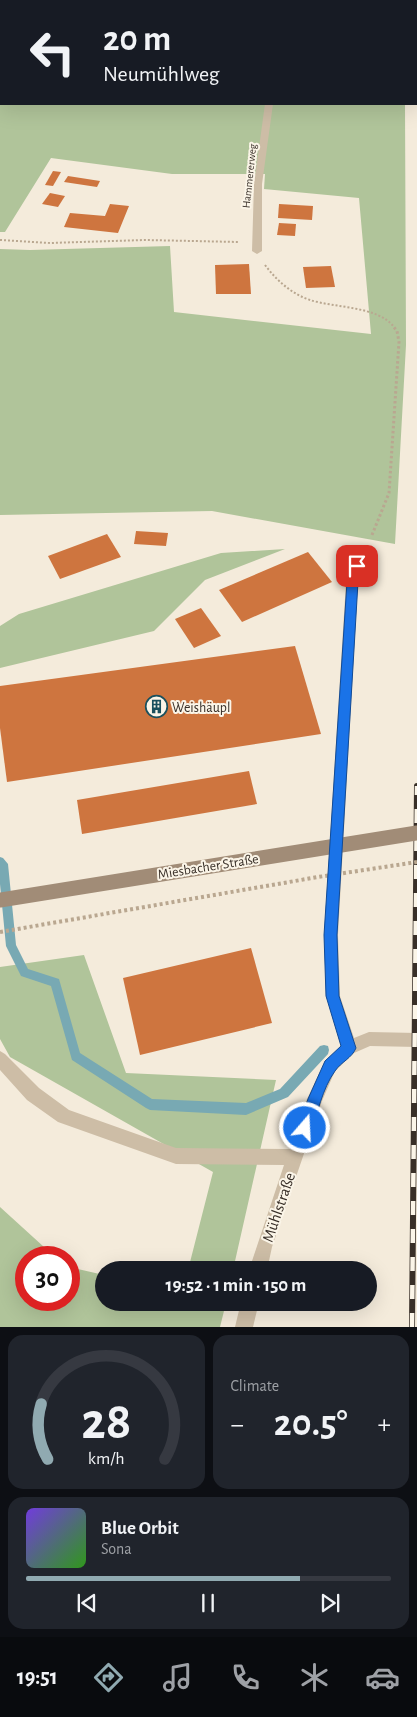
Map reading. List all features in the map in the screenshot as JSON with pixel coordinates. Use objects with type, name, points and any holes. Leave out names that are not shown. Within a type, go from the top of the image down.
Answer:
[{"type":"main road","name":"Miesbacher Straße","points":[[0,900],[417,833]]},
{"type":"street","name":"Hammererweg","points":[[256,247],[258,184],[269,105]]},
{"type":"street","points":[[349,1048],[332,996],[331,935],[352,582],[364,551]]},
{"type":"street","name":"Mühlstraße","points":[[261,1261],[315,1099],[330,1066],[349,1048],[369,1039],[417,1040]]},
{"type":"street","points":[[0,1059],[33,1094],[64,1116],[176,1156],[295,1157]]},
{"type":"street","points":[[244,1327],[248,1311]]},
{"type":"path","points":[[0,240],[50,243],[145,240],[256,247],[272,274],[294,292],[310,300],[381,317],[392,324],[397,331],[399,342],[389,493],[364,551]]},
{"type":"path","points":[[0,932],[318,876],[417,862]]},
{"type":"green space","points":[[0,105],[405,105],[406,345],[395,544],[212,511],[0,515],[0,249],[30,250],[170,246],[174,312],[371,334],[359,198],[264,189],[265,174],[172,174],[51,158],[5,232],[0,232]]},
{"type":"green space","points":[[285,549],[205,580],[154,631],[0,668],[0,626],[19,614],[221,553]]},
{"type":"green space","points":[[84,955],[126,1073],[276,1080],[235,1261],[190,1261],[213,1172],[10,1057],[0,1039],[0,967]]},
{"type":"green space","points":[[0,1207],[43,1246],[15,1246],[15,1311],[80,1311],[80,1270],[95,1273],[95,1311],[224,1311],[220,1327],[0,1327]]},
{"type":"building","points":[[53,171],[61,172],[53,186],[45,185]]},
{"type":"building","points":[[68,176],[100,181],[97,187],[64,182]]},
{"type":"building","points":[[50,193],[65,196],[58,207],[42,204]]},
{"type":"building","points":[[110,204],[129,206],[118,233],[64,227],[70,213],[105,216]]},
{"type":"building","points":[[279,204],[313,206],[312,220],[278,218]]},
{"type":"building","points":[[279,223],[296,224],[295,236],[277,235]]},
{"type":"building","points":[[249,264],[251,294],[216,294],[215,265]]},
{"type":"building","points":[[331,266],[335,287],[306,288],[303,267]]},
{"type":"building","points":[[136,531],[168,533],[166,546],[134,544]]},
{"type":"building","points":[[107,534],[121,557],[60,579],[48,556]]},
{"type":"building","points":[[308,552],[332,582],[242,622],[219,590]]},
{"type":"building","points":[[201,608],[221,636],[194,648],[175,619]]},
{"type":"building","name":"Weishäupl","points":[[295,646],[321,734],[7,782],[0,728],[0,686]]},
{"type":"building","points":[[249,771],[257,804],[82,834],[77,800]]},
{"type":"building","points":[[251,948],[272,1023],[140,1055],[123,978]]},
{"type":"waterway","points":[[0,861],[3,864],[11,946],[25,973],[55,982],[76,1056],[150,1104],[246,1109],[284,1093],[324,1050]]},
{"type":"railway","points":[[412,1327],[417,786]]},
{"type":"place","name":"Weishäupl","points":[[156,707]]},
{"type":"route","points":[[305,1128],[315,1099],[330,1066],[349,1048],[332,996],[331,935],[352,582],[357,566]]}]
